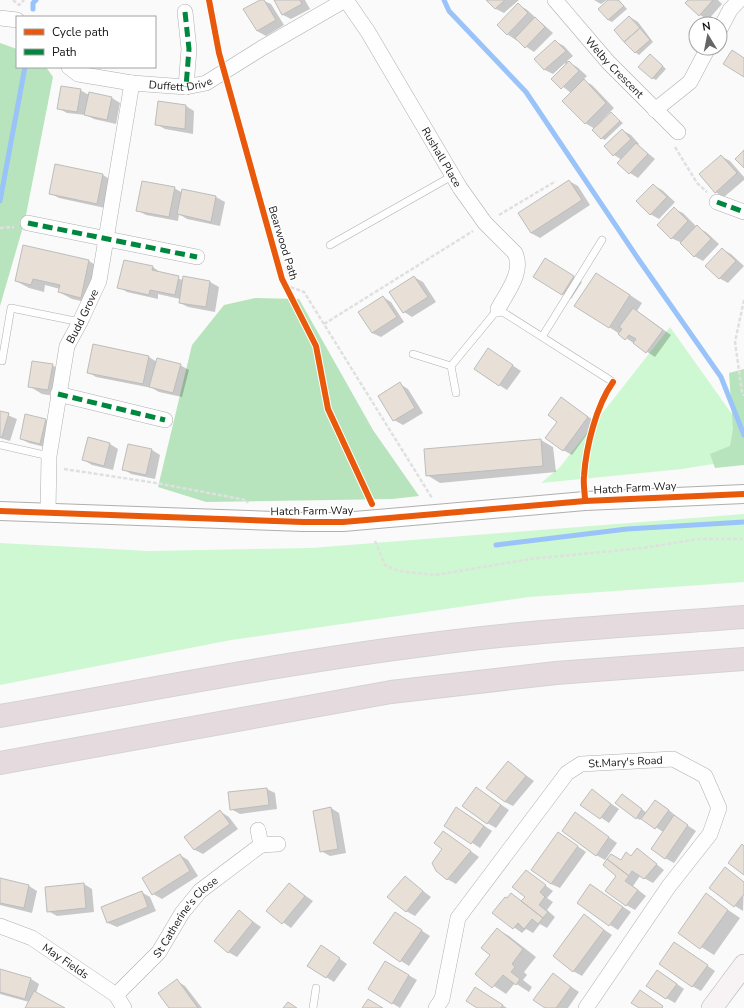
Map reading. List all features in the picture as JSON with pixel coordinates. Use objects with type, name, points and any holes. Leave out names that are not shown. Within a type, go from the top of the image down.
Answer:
[{"type":"highway","points":[[0,716],[306,663],[432,643],[557,631],[744,617]]},
{"type":"highway","points":[[0,763],[391,692],[556,673],[744,659]]},
{"type":"main road","points":[[712,1008],[744,965]]},
{"type":"street","name":"Duffett Drive","points":[[70,68],[78,74],[132,82],[186,87],[206,82],[346,0]]},
{"type":"street","name":"Rushall Place","points":[[346,0],[368,32],[452,176],[485,224],[512,248],[515,253],[519,264],[518,270],[498,309]]},
{"type":"street","name":"Welby Crescent","points":[[555,0],[608,62],[655,110],[676,138]]},
{"type":"street","points":[[728,17],[739,0]]},
{"type":"street","points":[[185,12],[189,49],[186,87]]},
{"type":"street","points":[[0,18],[16,20]]},
{"type":"street","points":[[655,110],[690,82],[704,56]]},
{"type":"street","name":"Budd Grove","points":[[48,513],[49,456],[67,346],[99,281],[132,82]]},
{"type":"street","points":[[717,202],[744,212]]},
{"type":"street","points":[[28,223],[197,257]]},
{"type":"street","points":[[58,394],[165,420]]},
{"type":"street","name":"Hatch Farm Way","points":[[0,511],[304,522],[343,522],[585,501],[744,494]]},
{"type":"street","name":"St.Mary's Road","points":[[436,1008],[442,999],[458,918],[567,773],[581,764],[673,759],[705,776],[719,808],[710,834],[669,886],[586,1008]]},
{"type":"street","points":[[258,830],[261,845],[278,844]]},
{"type":"street","name":"St Catherine's Close","points":[[116,995],[159,952],[182,913],[200,891],[261,845]]},
{"type":"street","name":"May Fields","points":[[0,926],[32,938],[116,995],[124,1008]]},
{"type":"lane","points":[[330,246],[452,176]]},
{"type":"lane","points":[[542,338],[602,240]]},
{"type":"lane","points":[[2,361],[10,308],[80,322]]},
{"type":"lane","points":[[456,393],[451,366],[498,309],[613,382]]},
{"type":"lane","points":[[413,354],[451,366]]},
{"type":"lane","points":[[0,445],[49,456]]},
{"type":"lane","points":[[313,1008],[316,988]]},
{"type":"path","points":[[13,0],[19,5],[24,0]]},
{"type":"path","points":[[676,138],[697,183],[717,202]]},
{"type":"path","points":[[324,324],[556,181]]},
{"type":"path","points":[[0,228],[6,229]]},
{"type":"path","points":[[285,285],[304,292],[432,498]]},
{"type":"path","points":[[744,300],[735,342],[744,396]]},
{"type":"path","points":[[585,501],[583,477],[592,433],[605,393],[613,382]]},
{"type":"path","points":[[64,469],[156,483],[246,500],[250,505]]},
{"type":"path","points":[[375,541],[385,565],[399,571],[434,575],[530,559],[643,548],[699,539],[744,539]]},
{"type":"green space","points":[[0,43],[16,49],[16,68],[47,68],[53,77],[25,220],[0,306]]},
{"type":"green space","points":[[255,298],[299,299],[373,430],[419,496],[392,499],[206,502],[158,487],[192,345],[224,305]]},
{"type":"green space","points":[[670,327],[744,431],[744,459],[682,469],[541,483],[560,467]]},
{"type":"green space","points":[[744,369],[744,465],[715,468],[710,454],[730,446],[733,429],[729,373]]},
{"type":"green space","points":[[744,514],[744,582],[529,597],[231,640],[0,685],[0,543],[149,551],[311,548]]},
{"type":"building","points":[[260,0],[264,0],[276,20],[257,31],[243,9]]},
{"type":"building","points":[[274,0],[300,0],[302,4],[282,15]]},
{"type":"building","points":[[486,0],[505,0],[495,9]]},
{"type":"building","points":[[608,0],[618,0],[624,6],[608,20],[598,9]]},
{"type":"building","points":[[688,0],[713,0],[699,16],[685,3]]},
{"type":"building","points":[[518,3],[528,13],[507,35],[497,25]]},
{"type":"building","points":[[629,16],[640,28],[624,42],[614,30]]},
{"type":"building","points":[[535,17],[545,27],[525,48],[515,38]]},
{"type":"building","points":[[640,28],[650,40],[635,53],[624,42]]},
{"type":"building","points":[[555,40],[566,51],[544,70],[534,59]]},
{"type":"building","points":[[732,50],[744,58],[744,77],[723,64]]},
{"type":"building","points":[[650,54],[663,66],[652,79],[638,67]]},
{"type":"building","points":[[569,61],[579,71],[561,89],[551,79]]},
{"type":"building","points":[[584,79],[606,103],[585,124],[562,101]]},
{"type":"building","points":[[61,86],[81,89],[77,112],[57,109]]},
{"type":"building","points":[[89,92],[112,97],[107,120],[84,115]]},
{"type":"building","points":[[158,101],[186,105],[185,129],[155,125]]},
{"type":"building","points":[[611,112],[620,121],[601,139],[592,130]]},
{"type":"building","points":[[622,129],[631,139],[613,156],[604,146]]},
{"type":"building","points":[[636,143],[648,154],[629,174],[617,163]]},
{"type":"building","points":[[744,150],[744,168],[735,159]]},
{"type":"building","points":[[721,155],[737,173],[715,193],[699,174]]},
{"type":"building","points":[[55,164],[103,174],[97,204],[49,194]]},
{"type":"building","points":[[569,180],[582,200],[531,233],[518,213]]},
{"type":"building","points":[[142,181],[175,187],[169,217],[136,211]]},
{"type":"building","points":[[653,184],[667,197],[650,215],[636,201]]},
{"type":"building","points":[[182,189],[216,196],[211,222],[177,214]]},
{"type":"building","points":[[674,207],[688,221],[671,239],[657,225]]},
{"type":"building","points":[[697,225],[711,239],[694,257],[680,243]]},
{"type":"building","points":[[23,245],[89,260],[81,298],[58,292],[60,285],[33,279],[31,285],[15,281]]},
{"type":"building","points":[[722,248],[736,261],[719,279],[705,266]]},
{"type":"building","points":[[545,258],[574,276],[562,295],[533,277]]},
{"type":"building","points":[[124,260],[153,266],[152,270],[179,276],[175,295],[150,290],[149,295],[117,288]]},
{"type":"building","points":[[596,273],[630,295],[609,328],[574,306]]},
{"type":"building","points":[[183,276],[210,281],[206,307],[179,303]]},
{"type":"building","points":[[414,276],[428,297],[403,313],[389,292]]},
{"type":"building","points":[[383,296],[397,317],[372,333],[358,312]]},
{"type":"building","points":[[633,308],[663,330],[646,353],[633,343],[636,339],[629,335],[625,340],[618,334],[622,329],[619,327]]},
{"type":"building","points":[[93,344],[149,356],[143,384],[87,373]]},
{"type":"building","points":[[488,348],[513,365],[499,386],[474,369]]},
{"type":"building","points":[[157,358],[181,364],[173,393],[149,387]]},
{"type":"building","points":[[32,361],[53,364],[48,390],[28,387]]},
{"type":"building","points":[[400,382],[415,408],[393,421],[378,396]]},
{"type":"building","points":[[561,397],[588,417],[563,451],[545,438],[557,422],[548,415]]},
{"type":"building","points":[[0,411],[9,413],[2,437],[0,437]]},
{"type":"building","points":[[25,414],[46,419],[40,444],[20,439]]},
{"type":"building","points":[[88,437],[110,443],[104,466],[82,460]]},
{"type":"building","points":[[541,439],[543,466],[426,476],[424,449]]},
{"type":"building","points":[[128,444],[152,449],[146,475],[122,470]]},
{"type":"building","points":[[508,761],[526,776],[505,802],[486,788]]},
{"type":"building","points":[[476,787],[501,805],[487,824],[462,806]]},
{"type":"building","points":[[267,788],[269,805],[230,810],[228,792]]},
{"type":"building","points":[[592,789],[611,804],[600,819],[580,805]]},
{"type":"building","points":[[622,794],[642,809],[636,819],[615,803]]},
{"type":"building","points":[[655,800],[669,810],[655,829],[641,819]]},
{"type":"building","points":[[331,807],[338,849],[320,852],[313,811]]},
{"type":"building","points":[[456,807],[484,826],[471,844],[444,826]]},
{"type":"building","points":[[220,810],[230,824],[194,850],[184,837]]},
{"type":"building","points":[[575,812],[609,837],[596,856],[562,831]]},
{"type":"building","points":[[674,815],[688,825],[665,859],[651,849]]},
{"type":"building","points":[[443,831],[471,851],[447,880],[436,871],[432,863],[442,849],[434,843]]},
{"type":"building","points":[[558,832],[578,846],[551,884],[531,870]]},
{"type":"building","points":[[742,844],[744,846],[744,875],[728,863]]},
{"type":"building","points":[[637,848],[657,864],[644,879],[632,871],[629,876],[607,859],[611,854],[621,860],[626,852],[631,856]]},
{"type":"building","points":[[180,854],[190,871],[152,895],[142,878]]},
{"type":"building","points":[[607,859],[629,876],[625,881],[638,890],[626,906],[605,891],[616,876],[603,865]]},
{"type":"building","points":[[725,867],[744,882],[744,894],[734,907],[709,888]]},
{"type":"building","points":[[526,870],[546,885],[540,892],[545,897],[539,905],[548,912],[543,918],[521,901],[525,897],[512,887]]},
{"type":"building","points":[[405,876],[423,891],[406,912],[387,897]]},
{"type":"building","points":[[0,878],[29,885],[24,908],[0,903]]},
{"type":"building","points":[[84,883],[86,908],[47,912],[45,887]]},
{"type":"building","points":[[289,883],[305,896],[282,924],[266,911]]},
{"type":"building","points":[[590,884],[623,907],[609,926],[577,903]]},
{"type":"building","points":[[142,891],[148,907],[107,923],[101,907]]},
{"type":"building","points":[[511,893],[543,918],[538,924],[532,919],[524,929],[518,923],[513,929],[492,913],[505,897],[507,898]]},
{"type":"building","points":[[706,893],[728,910],[700,949],[678,933]]},
{"type":"building","points":[[239,910],[253,922],[228,953],[214,941]]},
{"type":"building","points":[[395,912],[422,930],[400,962],[373,943]]},
{"type":"building","points":[[584,914],[604,930],[573,972],[553,956]]},
{"type":"building","points":[[497,928],[523,949],[512,964],[515,967],[511,972],[520,979],[516,985],[503,975],[492,988],[475,974],[490,955],[481,948]]},
{"type":"building","points":[[674,942],[708,965],[692,987],[659,964]]},
{"type":"building","points":[[321,945],[340,958],[326,978],[307,966]]},
{"type":"building","points":[[385,961],[409,975],[392,1004],[368,989]]},
{"type":"building","points":[[0,969],[31,978],[25,999],[0,992]]},
{"type":"building","points":[[657,970],[677,984],[666,999],[646,986]]},
{"type":"building","points":[[553,973],[571,987],[556,1008],[545,1008],[533,1000]]},
{"type":"building","points":[[177,979],[198,1008],[169,1008],[158,993]]},
{"type":"building","points":[[475,987],[503,1005],[501,1008],[477,1008],[466,1001]]},
{"type":"building","points":[[640,990],[663,1006],[662,1008],[639,1008],[631,1003]]},
{"type":"building","points":[[34,991],[65,1008],[25,1008]]},
{"type":"building","points":[[368,999],[383,1008],[362,1008]]},
{"type":"building","points":[[288,1002],[297,1008],[283,1008]]},
{"type":"waterway","points":[[33,9],[33,3],[36,0]]},
{"type":"waterway","points":[[444,0],[449,11],[526,92],[639,260],[721,377],[744,435]]},
{"type":"waterway","points":[[0,201],[25,68]]},
{"type":"waterway","points":[[496,545],[627,529],[744,522]]},
{"type":"marked path","points":[[185,12],[189,49],[186,87]]},
{"type":"marked path","points":[[717,202],[744,212]]},
{"type":"marked path","points":[[28,223],[197,257]]},
{"type":"marked path","points":[[58,394],[165,420]]},
{"type":"cycle path","name":"Bearwood Path","points":[[209,0],[219,53],[282,279],[316,346],[328,409],[372,504]]},
{"type":"cycle path","points":[[585,501],[584,479],[587,452],[597,415],[613,382]]},
{"type":"cycle path","points":[[0,511],[303,522],[343,522],[585,501],[744,494]]}]
